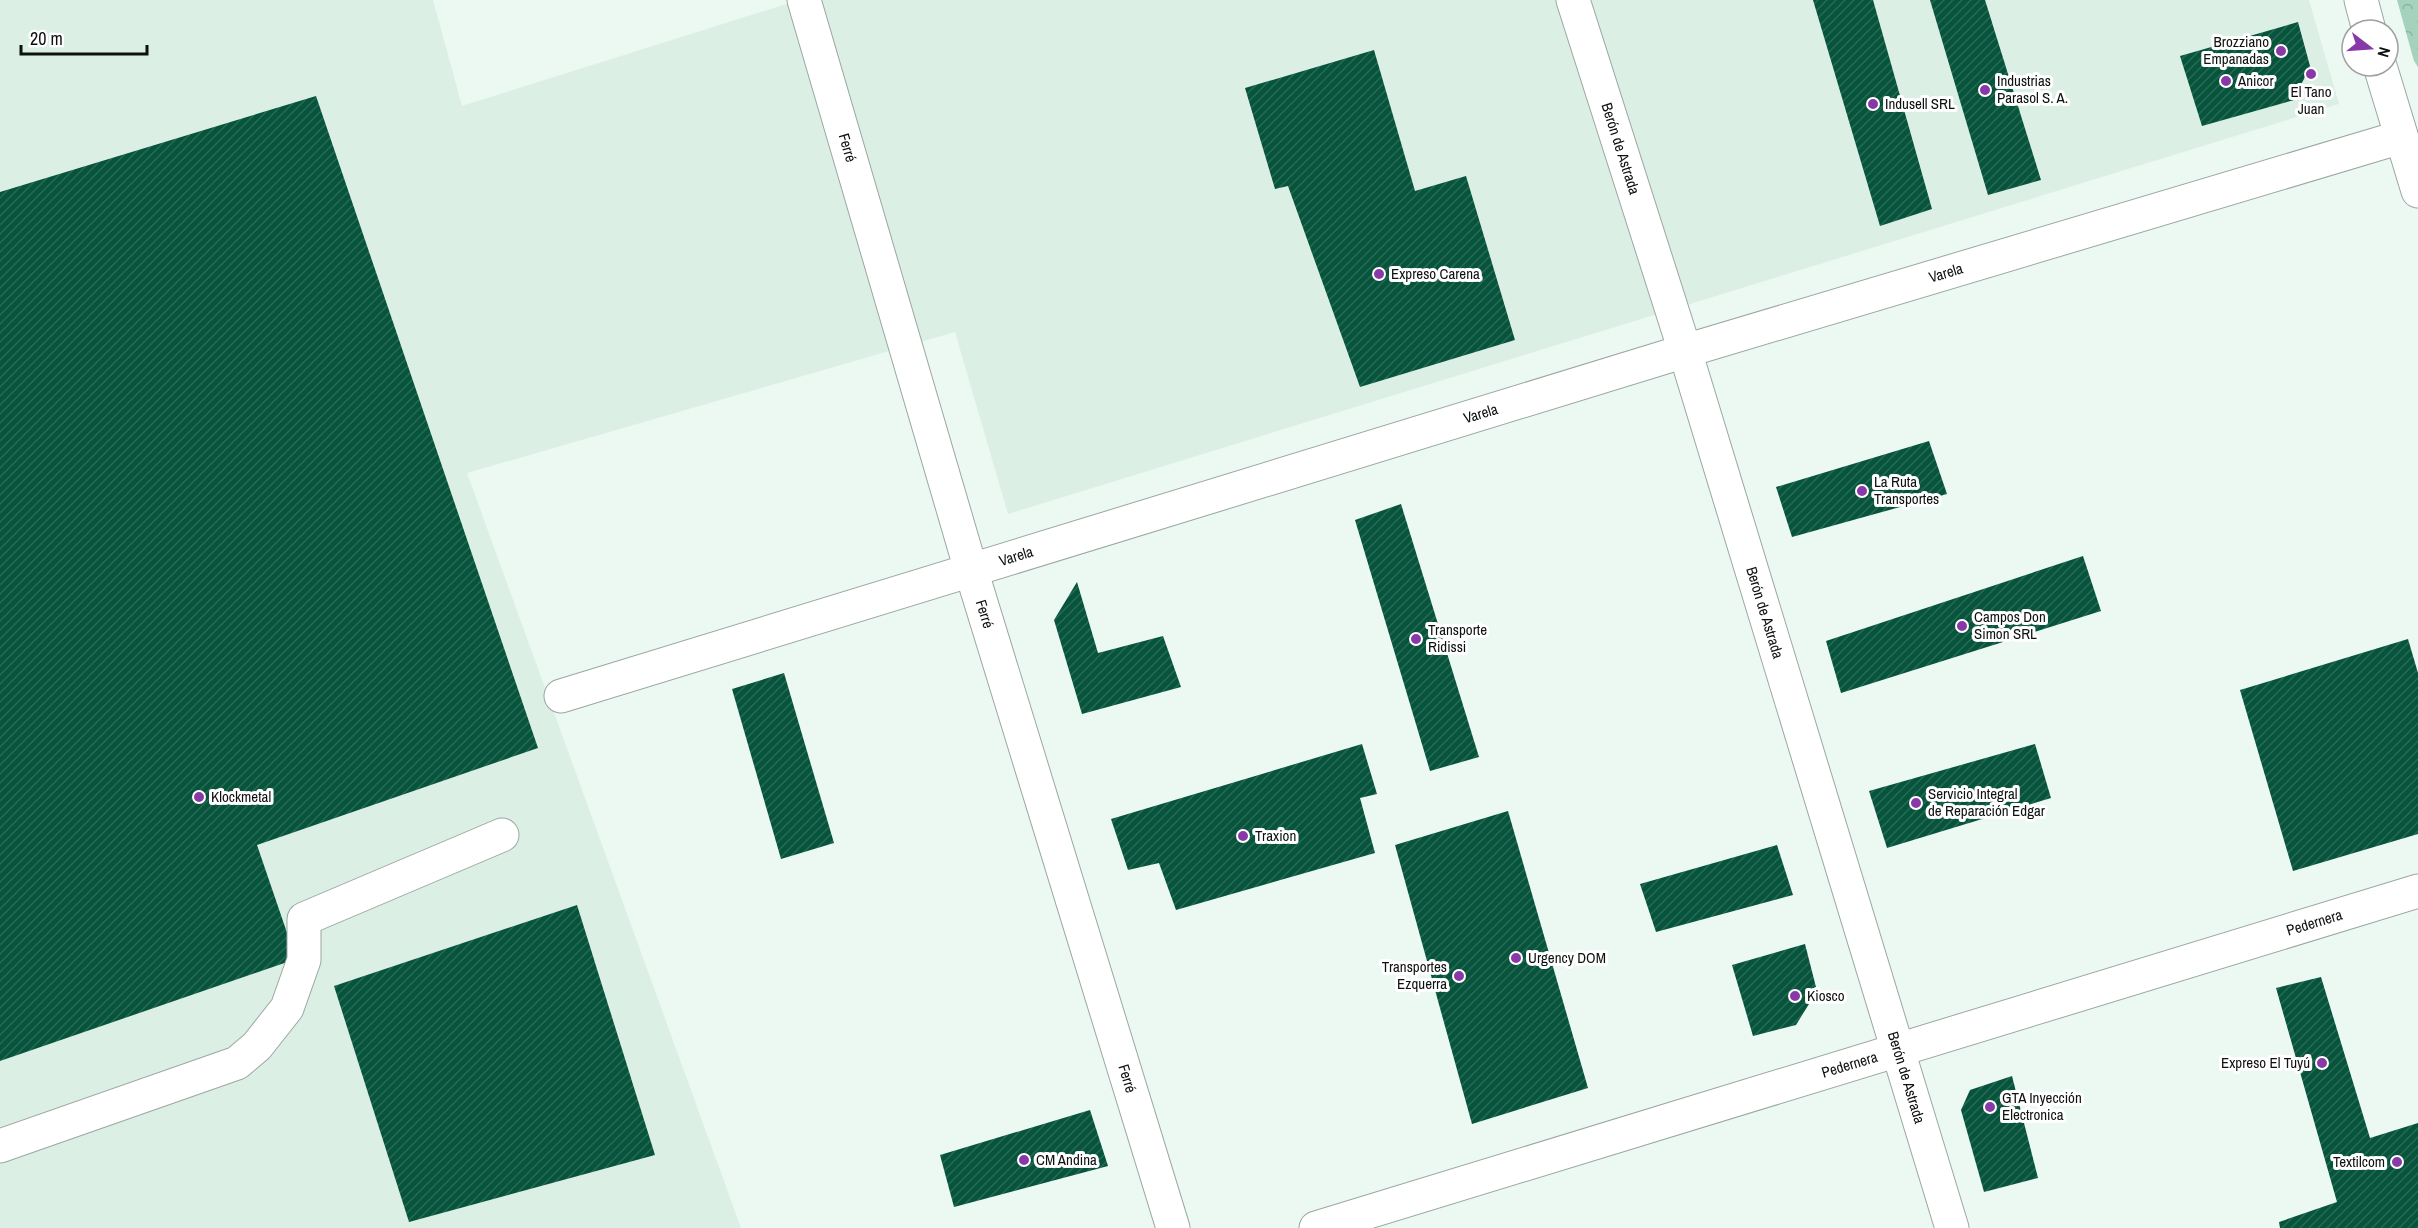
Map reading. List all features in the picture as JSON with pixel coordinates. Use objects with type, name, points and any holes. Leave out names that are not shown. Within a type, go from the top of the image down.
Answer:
[{"type":"street","name":"Ferré","points":[[804,0],[971,570],[1173,1228]]},
{"type":"street","name":"Berón de Astrada","points":[[1573,0],[1685,351],[1952,1228]]},
{"type":"street","points":[[2361,0],[2366,18]]},
{"type":"street","points":[[2385,78],[2410,134],[2418,191]]},
{"type":"street","name":"Varela","points":[[561,696],[1685,351],[2410,134]]},
{"type":"street","points":[[0,1146],[237,1063],[257,1046],[287,1008],[304,960],[304,919],[502,835]]},
{"type":"street","name":"Pedernera","points":[[1316,1228],[2418,891]]},
{"type":"shaded area","points":[[0,0],[433,0],[462,106],[799,0],[2309,0],[2339,104],[1008,514],[955,332],[467,473],[741,1228],[0,1228]]},
{"type":"green space","points":[[2397,0],[2418,0],[2418,67],[2414,61]]},
{"type":"building","name":"Indusell SRL","points":[[1813,0],[1873,0],[1932,209],[1880,226]]},
{"type":"building","name":"Industrias Parasol S. A.","points":[[1930,0],[1985,0],[2041,180],[1988,195]]},
{"type":"building","name":"Anicor","points":[[2298,22],[2310,66],[2294,100],[2202,126],[2180,56]]},
{"type":"building","name":"Expreso Carena","points":[[1374,50],[1415,191],[1466,176],[1515,340],[1360,387],[1288,186],[1275,189],[1245,88]]},
{"type":"building","points":[[316,96],[538,748],[257,845],[296,959],[0,1061],[0,192]]},
{"type":"building","name":"La Ruta Transportes","points":[[1929,441],[1947,494],[1792,537],[1776,487]]},
{"type":"building","name":"Transporte Ridissi","points":[[1401,504],[1479,757],[1430,771],[1355,520]]},
{"type":"building","name":"Campos Don Simon SRL","points":[[2083,556],[2101,611],[1841,693],[1826,641]]},
{"type":"building","points":[[1077,582],[1098,653],[1163,636],[1181,687],[1082,714],[1054,620]]},
{"type":"building","points":[[2408,639],[2418,673],[2418,834],[2293,871],[2240,690]]},
{"type":"building","points":[[784,673],[834,843],[781,859],[732,689]]},
{"type":"building","name":"Traxion","points":[[1362,744],[1377,794],[1360,798],[1375,853],[1176,910],[1159,863],[1128,870],[1111,819]]},
{"type":"building","points":[[2035,744],[2051,798],[1887,848],[1869,791]]},
{"type":"building","points":[[1508,811],[1588,1088],[1472,1124],[1395,845]]},
{"type":"building","points":[[1777,845],[1793,895],[1656,932],[1640,884]]},
{"type":"building","points":[[577,905],[655,1155],[409,1222],[334,986]]},
{"type":"building","points":[[1805,944],[1817,991],[1796,1025],[1753,1036],[1732,965]]},
{"type":"building","name":"Expreso El Tuyú","points":[[2321,977],[2370,1138],[2418,1123],[2418,1228],[2280,1228],[2279,1222],[2337,1202],[2276,988]]},
{"type":"building","points":[[2012,1076],[2038,1178],[1984,1192],[1961,1110],[1970,1090]]},
{"type":"building","name":"CM Andina","points":[[1090,1110],[1108,1166],[954,1207],[940,1155]]},
{"type":"place","name":"Brozziano Empanadas","points":[[2281,51]]},
{"type":"place","name":"El Tano Juan","points":[[2311,74]]},
{"type":"place","name":"Anicor","points":[[2226,81]]},
{"type":"place","name":"Industrias Parasol S. A.","points":[[1985,90]]},
{"type":"place","name":"Indusell SRL","points":[[1873,104]]},
{"type":"place","name":"Expreso Carena","points":[[1379,274]]},
{"type":"place","name":"La Ruta Transportes","points":[[1862,491]]},
{"type":"place","name":"Campos Don Simon SRL","points":[[1962,626]]},
{"type":"place","name":"Transporte Ridissi","points":[[1416,639]]},
{"type":"place","name":"Klockmetal","points":[[199,797]]},
{"type":"place","name":"Servicio Integral de Reparación Edgar","points":[[1916,803]]},
{"type":"place","name":"Traxion","points":[[1243,836]]},
{"type":"place","name":"Urgency DOM","points":[[1516,958]]},
{"type":"place","name":"Transportes Ezquerra","points":[[1459,976]]},
{"type":"place","name":"Kiosco","points":[[1795,996]]},
{"type":"place","name":"Expreso El Tuyú","points":[[2322,1063]]},
{"type":"place","name":"GTA Inyección Electronica","points":[[1990,1107]]},
{"type":"place","name":"CM Andina","points":[[1024,1160]]},
{"type":"place","name":"Textilcom","points":[[2397,1162]]}]
